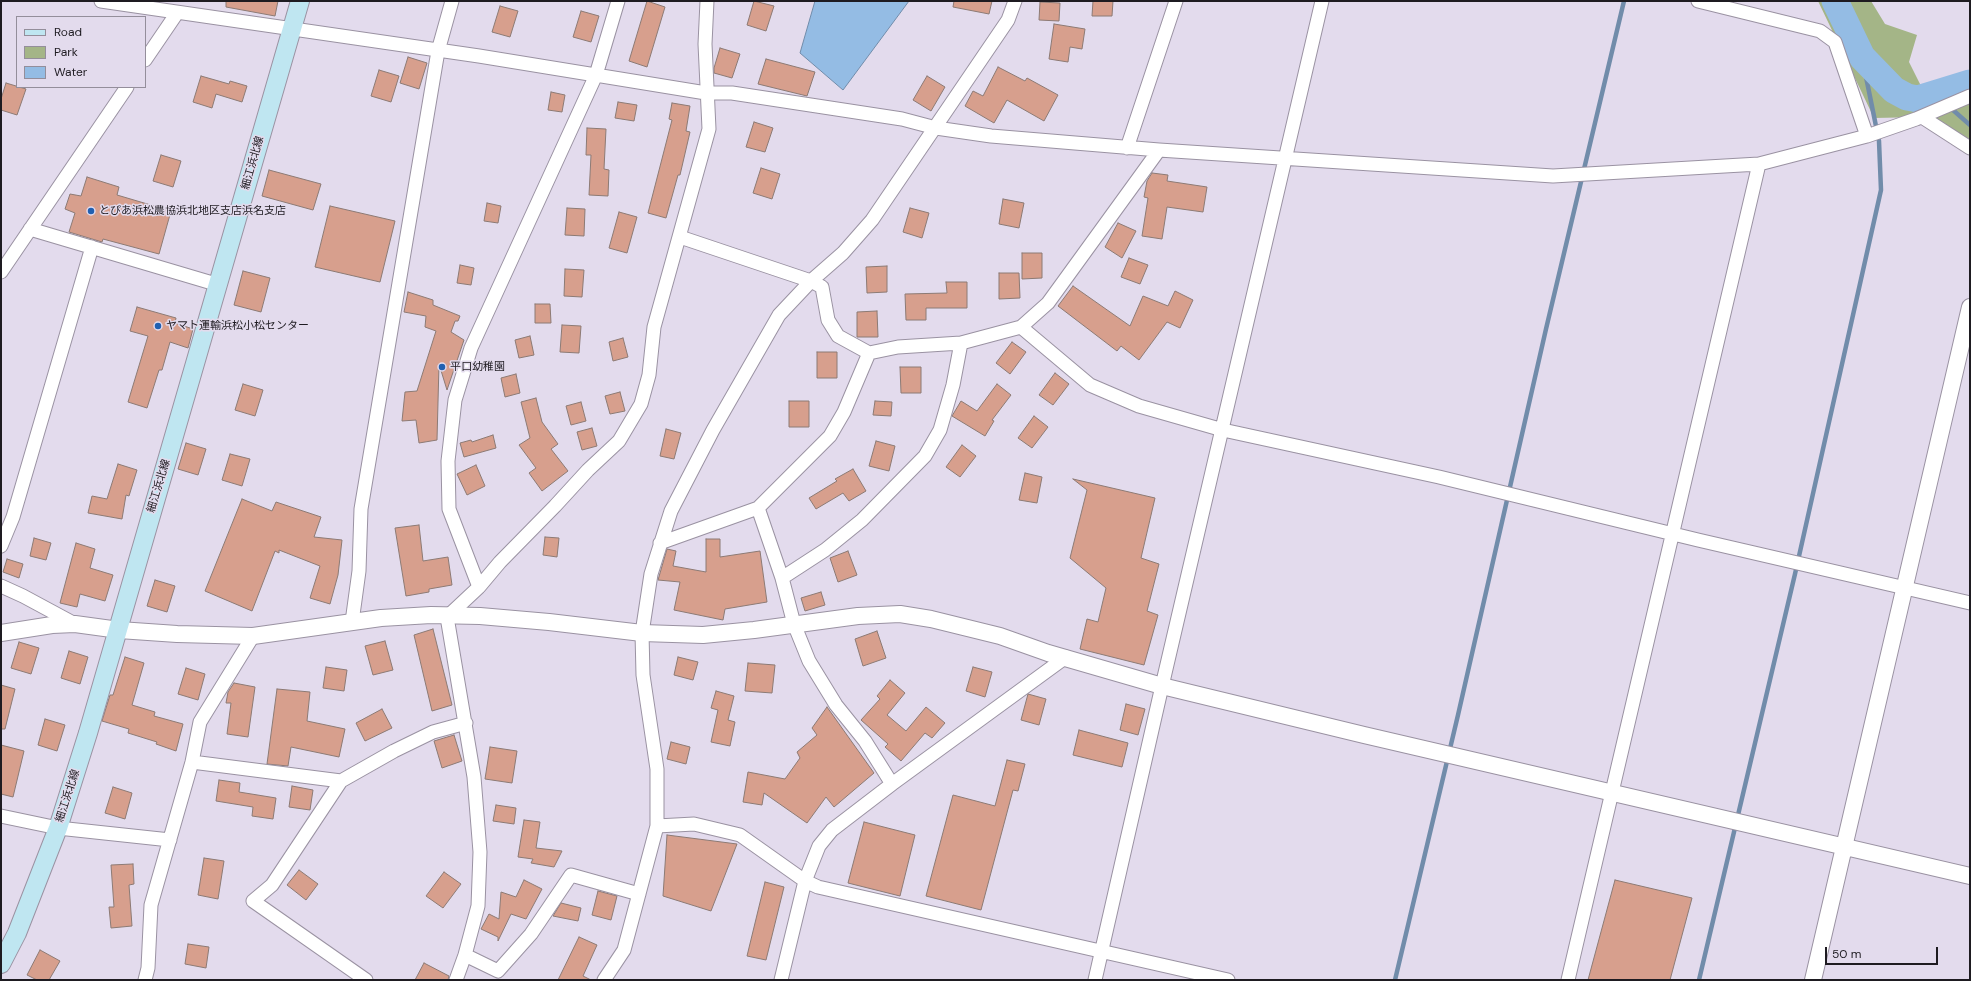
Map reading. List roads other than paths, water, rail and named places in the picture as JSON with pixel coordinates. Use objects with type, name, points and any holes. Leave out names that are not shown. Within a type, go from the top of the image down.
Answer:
[{"type":"main road","name":"細江浜北線","points":[[1,964],[17,933],[58,828],[119,630],[132,579],[219,285],[300,1]]},
{"type":"street","points":[[101,1],[123,3],[177,13],[438,51],[706,93],[732,93],[902,119],[936,128],[1035,141],[1554,176],[1759,164],[1867,136],[1922,117],[1964,98]]},
{"type":"street","points":[[352,622],[359,572],[361,510],[438,51],[452,1]]},
{"type":"street","points":[[479,587],[449,509],[448,461],[455,400],[471,348],[596,75],[618,1]]},
{"type":"street","points":[[447,617],[479,587],[500,562],[588,470],[619,440],[641,404],[649,375],[654,327],[709,129],[704,44],[707,1]]},
{"type":"street","points":[[604,980],[624,950],[658,826],[657,768],[644,675],[642,633],[651,574],[671,511],[725,410],[779,315],[811,281],[843,253],[872,220],[1008,20],[1015,1]]},
{"type":"street","points":[[1127,148],[1176,1]]},
{"type":"street","points":[[1095,980],[1322,1]]},
{"type":"street","points":[[1698,1],[1820,31],[1835,42],[1867,136]]},
{"type":"street","points":[[146,59],[177,13]]},
{"type":"street","points":[[1,272],[126,88]]},
{"type":"street","points":[[1922,117],[1970,148]]},
{"type":"street","points":[[680,237],[811,281],[822,287],[828,320],[838,336],[869,353],[898,347],[961,343],[1021,327],[1048,303],[1159,150]]},
{"type":"street","points":[[1568,980],[1674,534],[1759,164]]},
{"type":"street","points":[[30,229],[219,285]]},
{"type":"street","points":[[1,546],[13,517],[92,247]]},
{"type":"street","points":[[1813,980],[1904,587],[1967,330],[1970,307]]},
{"type":"street","points":[[1021,327],[1090,385],[1139,406],[1222,430],[1439,477],[1808,566],[1970,603]]},
{"type":"street","points":[[782,578],[824,550],[862,520],[924,456],[940,430],[953,385],[961,343]]},
{"type":"street","points":[[660,543],[758,508],[830,436],[844,412],[869,353]]},
{"type":"street","points":[[758,508],[782,578],[794,624],[809,661],[832,699],[865,741],[892,784]]},
{"type":"street","points":[[1,586],[75,624]]},
{"type":"street","points":[[1,633],[52,625],[75,624],[119,630],[177,634],[254,636],[381,618],[431,615],[447,617],[480,616],[642,633],[703,635],[858,616],[900,614],[931,619],[1000,636],[1162,686],[1970,876]]},
{"type":"street","points":[[447,617],[474,777],[480,852],[478,906],[465,955],[456,980]]},
{"type":"street","points":[[145,980],[148,968],[151,905],[192,762],[200,722],[254,636]]},
{"type":"street","points":[[781,980],[805,881],[819,846],[832,830],[892,784],[1066,657]]},
{"type":"street","points":[[366,980],[253,901],[272,885],[341,781],[394,751],[433,732],[466,723]]},
{"type":"street","points":[[192,762],[341,781]]},
{"type":"street","points":[[1,816],[58,828],[170,840]]},
{"type":"street","points":[[658,826],[694,824],[740,835],[805,881],[818,887],[1102,950],[1228,980]]},
{"type":"street","points":[[465,955],[498,971],[531,934],[571,875],[639,894]]},
{"type":"water","points":[[815,1],[909,1],[843,90],[800,53]]},
{"type":"waterway","points":[[1395,980],[1458,715],[1546,329],[1624,1]]},
{"type":"waterway","points":[[1835,1],[1862,57],[1894,90],[1907,97],[1918,99],[1970,83]]},
{"type":"waterway","points":[[1699,980],[1795,574],[1881,190],[1879,141],[1862,57]]},
{"type":"waterway","points":[[1936,95],[1970,125]]},
{"type":"place","name":"とぴあ浜松農協浜北地区支店浜名支店","points":[[91,211]]},
{"type":"place","name":"ヤマト運輸浜松小松センター","points":[[158,326]]},
{"type":"place","name":"平口幼稚園","points":[[442,367]]}]
